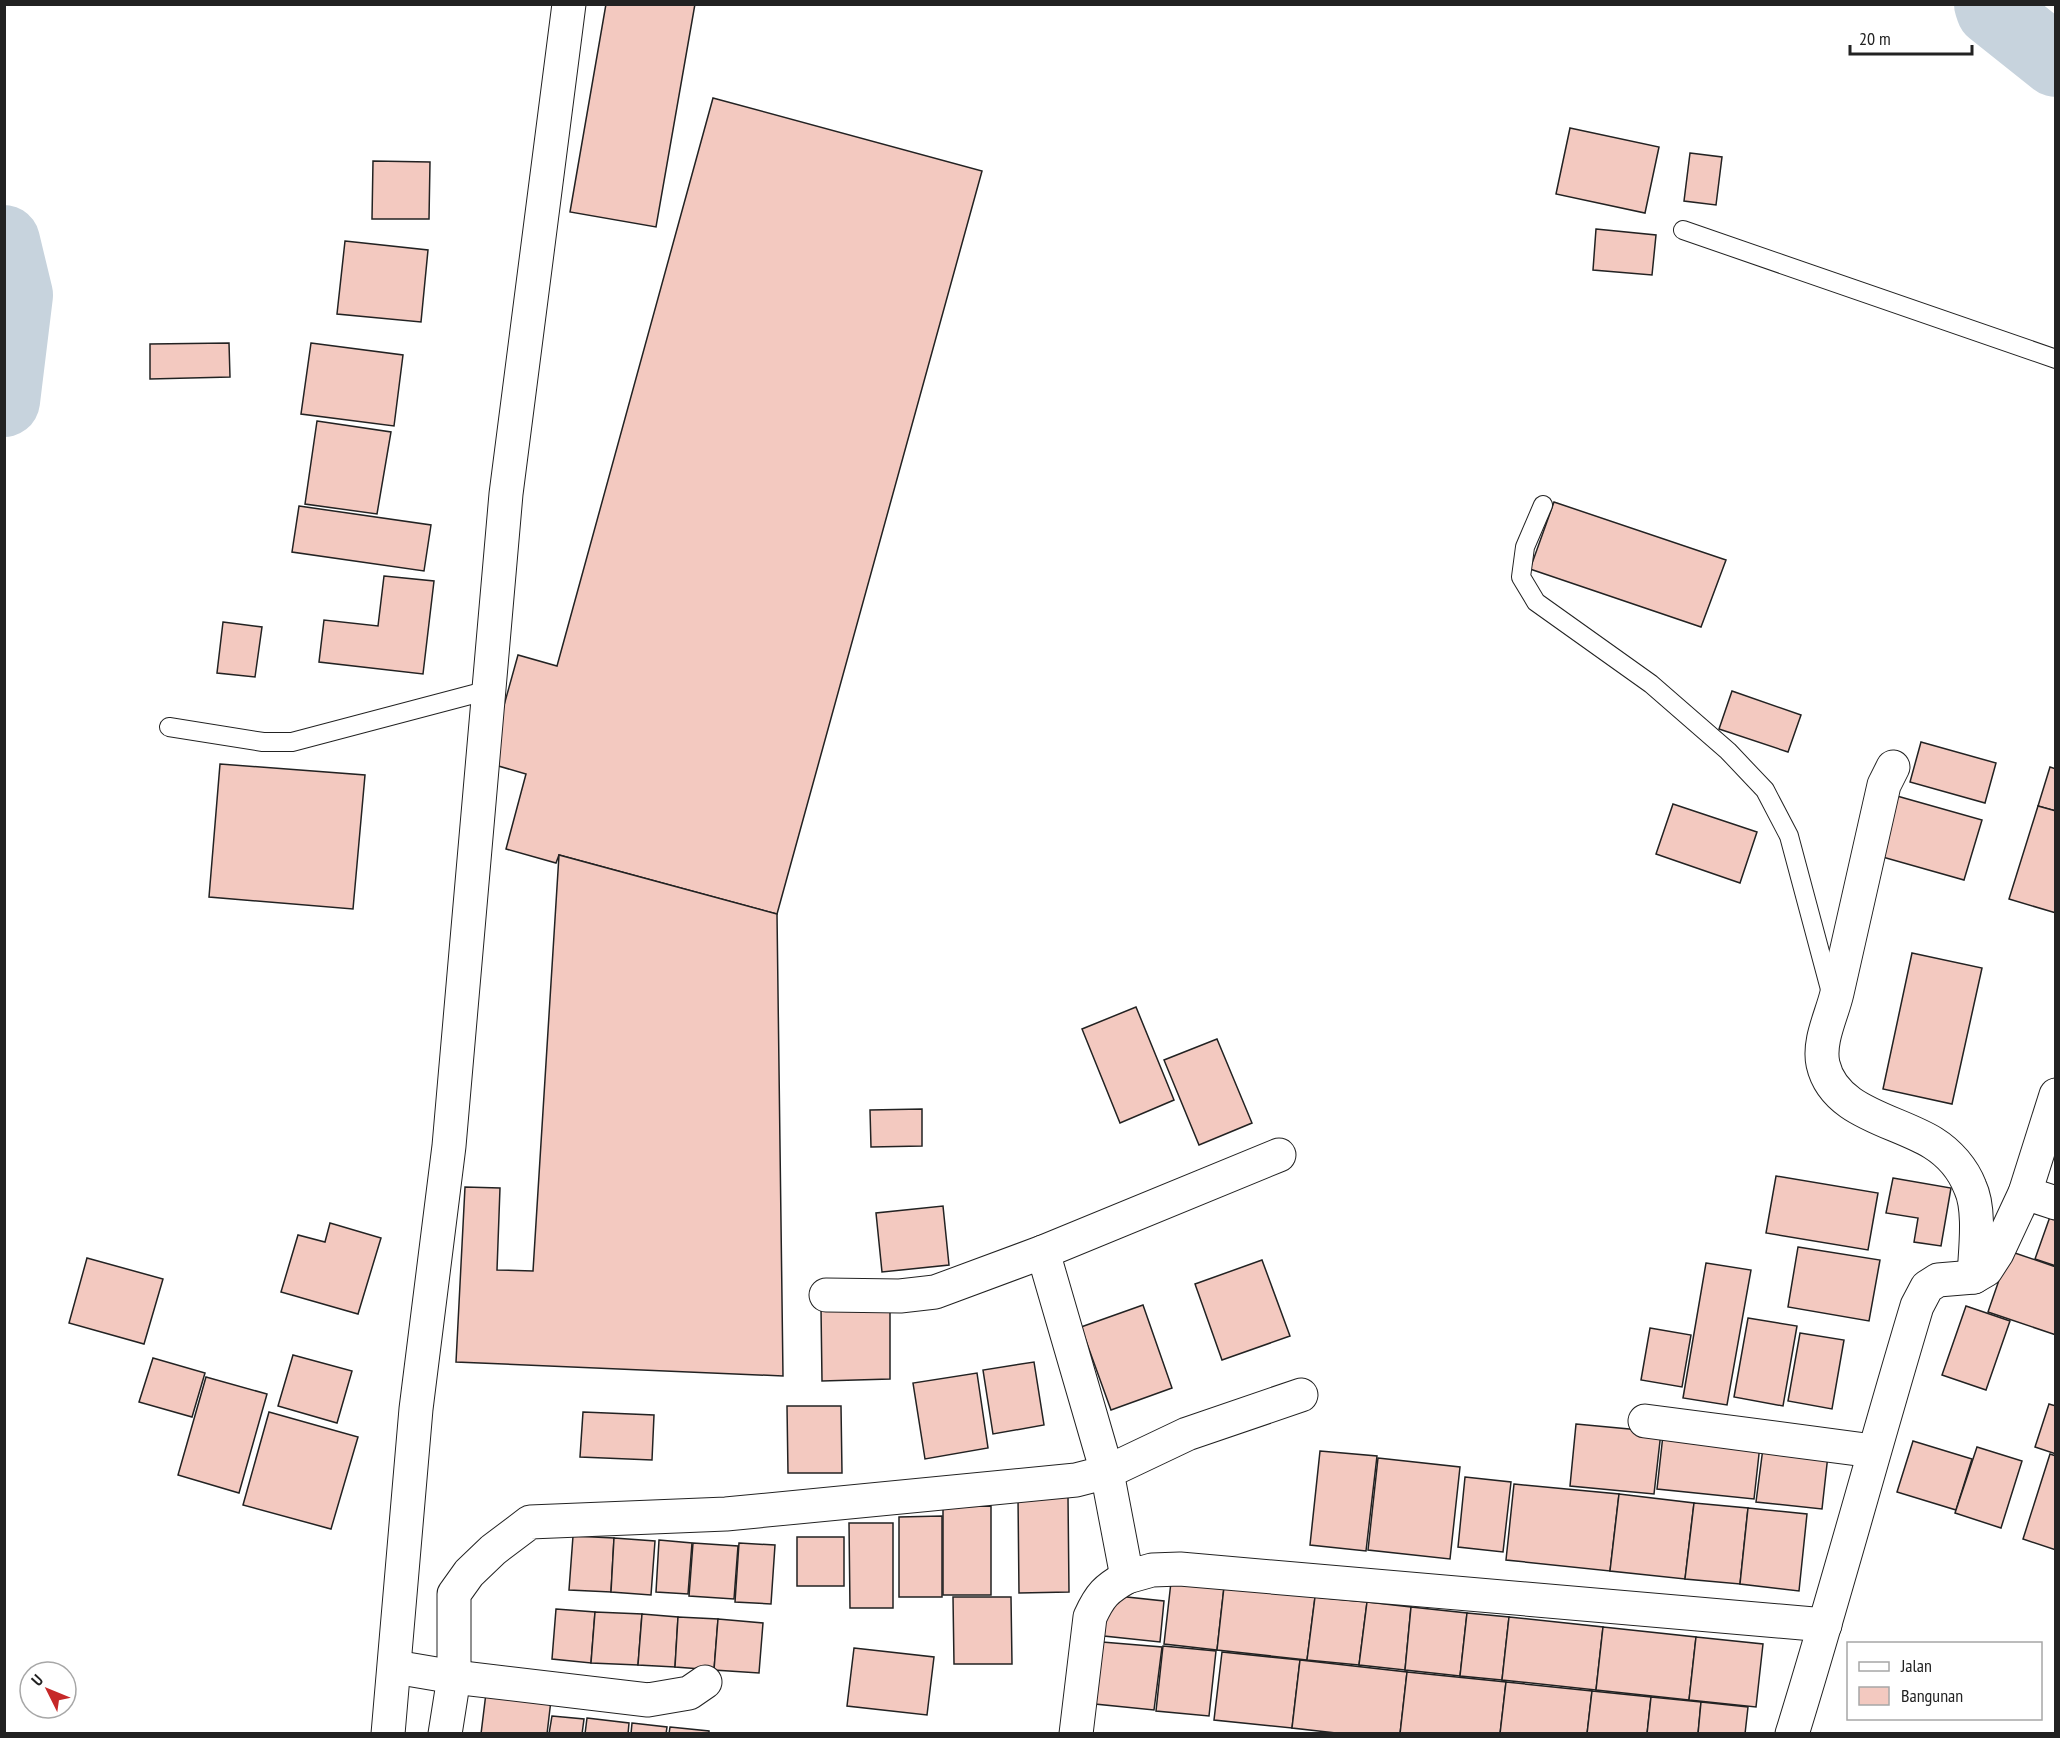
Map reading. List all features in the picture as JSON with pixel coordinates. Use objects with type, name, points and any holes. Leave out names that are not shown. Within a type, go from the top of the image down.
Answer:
[{"type":"street","points":[[388,1734],[416,1409],[449,1146],[506,494],[568,4]]},
{"type":"street","points":[[1893,767],[1884,785],[1834,1004],[1823,1040],[1823,1063],[1833,1088],[1850,1103],[1933,1143],[1956,1163],[1971,1189],[1977,1223],[1974,1277]]},
{"type":"street","points":[[1792,1734],[1917,1306],[1927,1287],[1938,1280],[1974,1277],[1986,1270],[1997,1253],[2025,1193],[2055,1095]]},
{"type":"street","points":[[825,1295],[900,1296],[935,1292],[1043,1252],[1279,1155]]},
{"type":"street","points":[[2025,1193],[2055,1203]]},
{"type":"street","points":[[1043,1252],[1107,1472],[1127,1577]]},
{"type":"street","points":[[445,1734],[454,1677],[454,1594],[469,1573],[485,1557],[530,1522],[738,1513],[1076,1480],[1107,1472],[1187,1434],[1300,1395]]},
{"type":"street","points":[[1645,1420],[1873,1451]]},
{"type":"street","points":[[1076,1734],[1090,1617],[1098,1600],[1108,1588],[1127,1577],[1152,1570],[1180,1569],[1825,1625]]},
{"type":"street","points":[[395,1667],[454,1677],[648,1700],[689,1693],[705,1682]]},
{"type":"lane","points":[[1683,230],[2055,359]]},
{"type":"lane","points":[[1543,505],[1525,547],[1521,576],[1536,602],[1651,684],[1728,751],[1765,790],[1789,837],[1834,1004]]},
{"type":"lane","points":[[169,727],[263,742],[292,742],[489,690]]},
{"type":"building","points":[[606,4],[695,4],[656,227],[570,212]]},
{"type":"building","points":[[713,98],[982,171],[777,914],[559,855],[556,863],[506,849],[526,774],[488,763],[518,655],[557,666]]},
{"type":"building","points":[[1570,128],[1659,147],[1645,213],[1556,194]]},
{"type":"building","points":[[1690,153],[1722,157],[1716,205],[1684,201]]},
{"type":"building","points":[[373,161],[430,162],[429,219],[372,219]]},
{"type":"building","points":[[1596,229],[1656,235],[1652,275],[1593,270]]},
{"type":"building","points":[[345,241],[428,250],[421,322],[337,314]]},
{"type":"building","points":[[229,343],[230,377],[150,379],[150,344]]},
{"type":"building","points":[[311,343],[403,355],[394,426],[301,414]]},
{"type":"building","points":[[317,421],[391,432],[377,514],[305,504]]},
{"type":"building","points":[[1554,502],[1726,560],[1701,627],[1530,569]]},
{"type":"building","points":[[299,506],[431,525],[424,571],[292,552]]},
{"type":"building","points":[[384,576],[434,581],[423,674],[319,662],[324,620],[378,626]]},
{"type":"building","points":[[223,622],[262,627],[255,677],[217,673]]},
{"type":"building","points":[[1732,691],[1801,715],[1788,752],[1719,729]]},
{"type":"building","points":[[1921,742],[1996,763],[1985,803],[1910,782]]},
{"type":"building","points":[[220,764],[365,775],[353,909],[209,897]]},
{"type":"building","points":[[2050,767],[2056,769],[2056,811],[2038,806]]},
{"type":"building","points":[[1897,796],[1982,820],[1964,880],[1879,856]]},
{"type":"building","points":[[1673,804],[1757,832],[1740,883],[1656,854]]},
{"type":"building","points":[[2038,806],[2056,811],[2056,913],[2009,899]]},
{"type":"building","points":[[559,855],[777,914],[783,1376],[456,1362],[465,1187],[500,1188],[497,1270],[533,1271]]},
{"type":"building","points":[[1912,953],[1982,968],[1952,1104],[1883,1089]]},
{"type":"building","points":[[1136,1007],[1174,1100],[1120,1123],[1082,1029]]},
{"type":"building","points":[[1217,1039],[1252,1123],[1199,1145],[1164,1060]]},
{"type":"building","points":[[922,1109],[922,1146],[871,1147],[870,1110]]},
{"type":"building","points":[[1776,1176],[1878,1193],[1868,1250],[1766,1233]]},
{"type":"building","points":[[1893,1178],[1951,1188],[1941,1246],[1914,1242],[1918,1218],[1886,1213]]},
{"type":"building","points":[[943,1206],[949,1265],[882,1272],[876,1213]]},
{"type":"building","points":[[2052,1211],[2056,1213],[2056,1266],[2035,1259]]},
{"type":"building","points":[[330,1223],[381,1238],[358,1314],[281,1292],[298,1235],[325,1242]]},
{"type":"building","points":[[1798,1247],[1880,1260],[1869,1321],[1788,1307]]},
{"type":"building","points":[[2009,1251],[2056,1267],[2056,1335],[1988,1312]]},
{"type":"building","points":[[87,1258],[163,1279],[144,1344],[69,1323]]},
{"type":"building","points":[[1262,1260],[1290,1336],[1222,1360],[1195,1284]]},
{"type":"building","points":[[1706,1263],[1751,1270],[1727,1405],[1683,1398]]},
{"type":"building","points":[[1143,1305],[1172,1388],[1111,1410],[1081,1327]]},
{"type":"building","points":[[1966,1306],[2010,1321],[1986,1390],[1942,1375]]},
{"type":"building","points":[[890,1307],[890,1379],[822,1381],[821,1308]]},
{"type":"building","points":[[1748,1318],[1797,1326],[1783,1406],[1734,1397]]},
{"type":"building","points":[[1650,1328],[1691,1335],[1682,1387],[1641,1380]]},
{"type":"building","points":[[1800,1333],[1844,1340],[1832,1409],[1788,1401]]},
{"type":"building","points":[[293,1355],[352,1371],[337,1423],[278,1406]]},
{"type":"building","points":[[153,1358],[205,1373],[192,1417],[139,1402]]},
{"type":"building","points":[[1034,1362],[1044,1425],[993,1434],[983,1370]]},
{"type":"building","points":[[977,1373],[988,1448],[925,1459],[913,1383]]},
{"type":"building","points":[[206,1377],[267,1394],[239,1493],[178,1475]]},
{"type":"building","points":[[2049,1404],[2056,1406],[2056,1454],[2035,1447]]},
{"type":"building","points":[[787,1406],[841,1406],[842,1473],[788,1473]]},
{"type":"building","points":[[269,1412],[358,1437],[331,1529],[243,1505]]},
{"type":"building","points":[[583,1412],[654,1415],[652,1460],[580,1457]]},
{"type":"building","points":[[1576,1424],[1661,1432],[1654,1494],[1570,1486]]},
{"type":"building","points":[[1663,1435],[1760,1445],[1754,1499],[1657,1489]]},
{"type":"building","points":[[1913,1441],[1972,1459],[1956,1510],[1897,1492]]},
{"type":"building","points":[[1977,1447],[2022,1461],[2001,1528],[1955,1513]]},
{"type":"building","points":[[1763,1448],[1828,1455],[1822,1509],[1756,1502]]},
{"type":"building","points":[[1320,1451],[1377,1456],[1366,1551],[1310,1545]]},
{"type":"building","points":[[2050,1454],[2056,1456],[2056,1550],[2023,1539]]},
{"type":"building","points":[[1378,1458],[1460,1467],[1450,1559],[1368,1550]]},
{"type":"building","points":[[1465,1477],[1511,1482],[1503,1552],[1458,1547]]},
{"type":"building","points":[[1514,1484],[1619,1494],[1610,1571],[1506,1560]]},
{"type":"building","points":[[1619,1494],[1694,1503],[1685,1579],[1610,1571]]},
{"type":"building","points":[[1018,1497],[1068,1497],[1069,1592],[1019,1593]]},
{"type":"building","points":[[1694,1503],[1748,1508],[1740,1584],[1685,1579]]},
{"type":"building","points":[[991,1506],[991,1595],[943,1595],[943,1507]]},
{"type":"building","points":[[1748,1508],[1807,1514],[1799,1591],[1740,1584]]},
{"type":"building","points":[[942,1516],[942,1597],[899,1597],[899,1517]]},
{"type":"building","points":[[849,1523],[893,1523],[893,1608],[850,1608]]},
{"type":"building","points":[[573,1536],[614,1538],[611,1592],[569,1590]]},
{"type":"building","points":[[797,1537],[844,1537],[844,1586],[797,1586]]},
{"type":"building","points":[[614,1538],[655,1541],[651,1595],[611,1592]]},
{"type":"building","points":[[659,1540],[692,1543],[688,1594],[656,1592]]},
{"type":"building","points":[[693,1543],[738,1546],[734,1599],[689,1596]]},
{"type":"building","points":[[739,1543],[775,1545],[771,1604],[735,1602]]},
{"type":"building","points":[[1171,1582],[1224,1587],[1217,1650],[1164,1644]]},
{"type":"building","points":[[1224,1587],[1315,1597],[1307,1660],[1217,1650]]},
{"type":"building","points":[[1108,1595],[1164,1601],[1160,1642],[1104,1636]]},
{"type":"building","points":[[953,1597],[1011,1597],[1012,1664],[954,1664]]},
{"type":"building","points":[[1315,1597],[1367,1602],[1359,1665],[1307,1660]]},
{"type":"building","points":[[1367,1602],[1411,1607],[1405,1670],[1359,1665]]},
{"type":"building","points":[[1411,1607],[1467,1613],[1460,1676],[1405,1670]]},
{"type":"building","points":[[556,1609],[595,1612],[591,1663],[552,1659]]},
{"type":"building","points":[[595,1612],[642,1614],[638,1665],[591,1663]]},
{"type":"building","points":[[1467,1613],[1509,1617],[1502,1680],[1460,1676]]},
{"type":"building","points":[[642,1614],[678,1617],[675,1667],[638,1665]]},
{"type":"building","points":[[678,1617],[718,1619],[714,1670],[675,1667]]},
{"type":"building","points":[[1509,1617],[1603,1627],[1596,1690],[1502,1680]]},
{"type":"building","points":[[718,1619],[763,1623],[759,1673],[714,1670]]},
{"type":"building","points":[[1603,1627],[1696,1637],[1689,1700],[1596,1690]]},
{"type":"building","points":[[1696,1637],[1763,1644],[1756,1707],[1689,1700]]},
{"type":"building","points":[[1102,1642],[1162,1647],[1154,1710],[1095,1704]]},
{"type":"building","points":[[1163,1646],[1216,1651],[1209,1716],[1156,1711]]},
{"type":"building","points":[[854,1648],[934,1657],[927,1715],[847,1706]]},
{"type":"building","points":[[1222,1652],[1300,1660],[1292,1728],[1214,1720]]},
{"type":"building","points":[[1300,1660],[1407,1672],[1400,1734],[1345,1734],[1292,1728]]},
{"type":"building","points":[[1407,1672],[1506,1682],[1500,1734],[1400,1734]]},
{"type":"building","points":[[1506,1682],[1592,1691],[1587,1734],[1500,1734]]},
{"type":"building","points":[[1592,1691],[1651,1697],[1647,1734],[1587,1734]]},
{"type":"building","points":[[486,1693],[551,1700],[547,1734],[481,1734]]},
{"type":"building","points":[[1651,1697],[1701,1702],[1698,1734],[1647,1734]]},
{"type":"building","points":[[1701,1702],[1748,1707],[1745,1734],[1698,1734]]},
{"type":"building","points":[[552,1716],[584,1719],[582,1734],[549,1734]]},
{"type":"building","points":[[587,1718],[629,1723],[628,1734],[585,1734]]},
{"type":"building","points":[[632,1723],[667,1727],[666,1734],[631,1734]]},
{"type":"building","points":[[670,1727],[709,1731],[709,1734],[669,1734]]},
{"type":"waterway","points":[[1990,4],[1992,10],[2056,61]]},
{"type":"waterway","points":[[4,241],[17,295],[4,401]]}]
